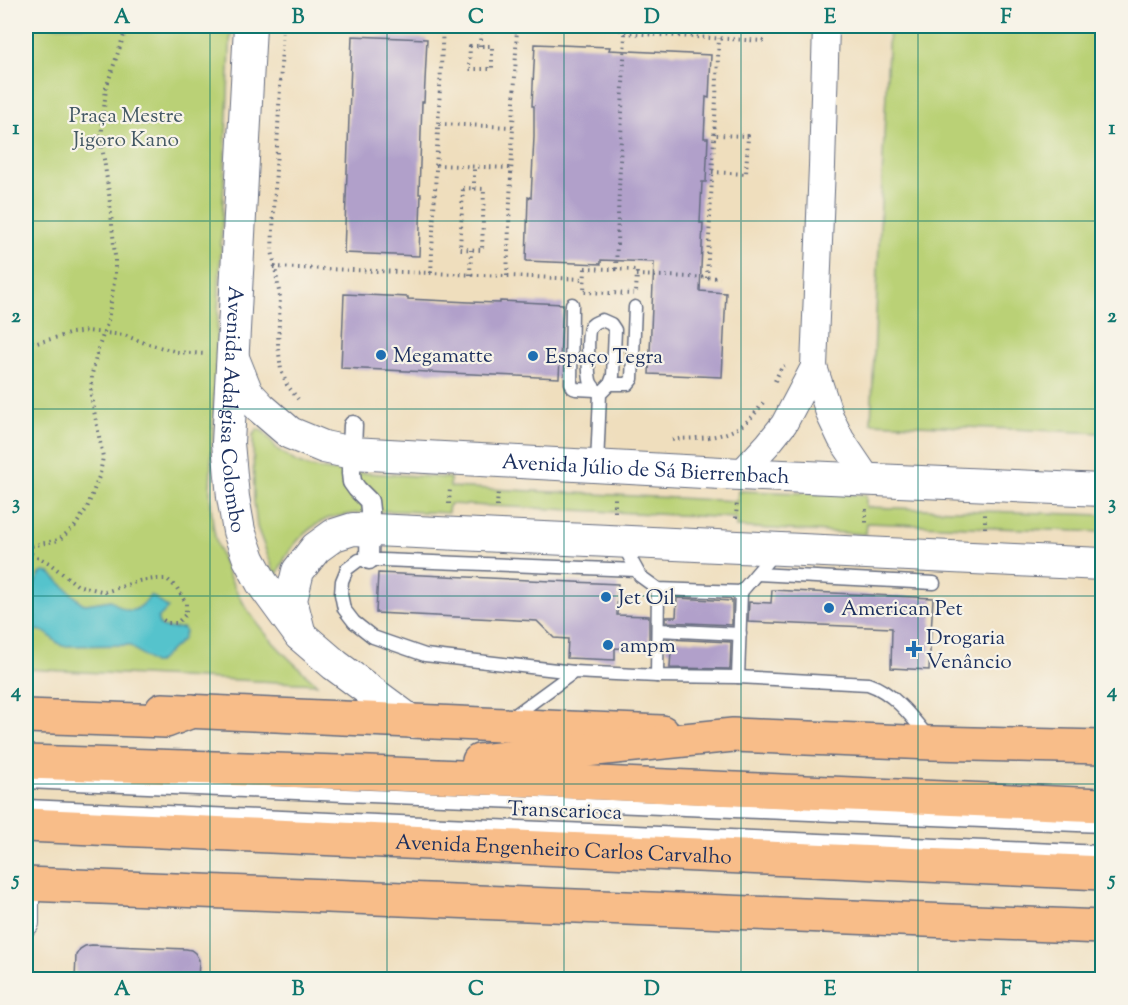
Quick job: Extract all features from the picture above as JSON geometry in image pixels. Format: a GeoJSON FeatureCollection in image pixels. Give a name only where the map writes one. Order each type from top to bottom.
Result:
{"type":"FeatureCollection","features":[{"type":"Feature","properties":{"kind":"main road"},"geometry":{"type":"LineString","coordinates":[[26,704],[500,726],[932,743],[1102,747]]}},
{"type":"Feature","properties":{"kind":"main road"},"geometry":{"type":"LineString","coordinates":[[26,716],[166,721],[192,711]]}},
{"type":"Feature","properties":{"kind":"main road"},"geometry":{"type":"LineString","coordinates":[[370,772],[733,735]]}},
{"type":"Feature","properties":{"kind":"main road"},"geometry":{"type":"LineString","coordinates":[[26,762],[370,772],[1102,805]]}},
{"type":"Feature","properties":{"kind":"main road","name":"Avenida Engenheiro Carlos Carvalho"},"geometry":{"type":"LineString","coordinates":[[26,825],[1102,873]]}},
{"type":"Feature","properties":{"kind":"main road"},"geometry":{"type":"LineString","coordinates":[[26,884],[1102,927]]}},
{"type":"Feature","properties":{"kind":"street","name":"Avenida Adalgisa Colombo"},"geometry":{"type":"LineString","coordinates":[[250,26],[221,356],[233,497],[239,531],[249,559],[262,583],[300,635],[335,665],[412,722]]}},
{"type":"Feature","properties":{"kind":"street"},"geometry":{"type":"LineString","coordinates":[[826,26],[814,367],[830,416],[867,493]]}},
{"type":"Feature","properties":{"kind":"street","name":"Avenida Júlio de Sá Bierrenbach"},"geometry":{"type":"LineString","coordinates":[[221,356],[247,393],[261,408],[290,433],[324,447],[353,439],[597,466],[739,487],[867,493],[1102,490]]}},
{"type":"Feature","properties":{"kind":"street"},"geometry":{"type":"LineString","coordinates":[[739,487],[784,423],[814,367]]}},
{"type":"Feature","properties":{"kind":"street"},"geometry":{"type":"LineString","coordinates":[[353,439],[352,482],[369,501],[369,545]]}},
{"type":"Feature","properties":{"kind":"street"},"geometry":{"type":"LineString","coordinates":[[300,635],[291,600],[298,571],[316,548],[334,535],[353,529],[369,545],[618,527],[777,549],[1102,564]]}},
{"type":"Feature","properties":{"kind":"street"},"geometry":{"type":"LineString","coordinates":[[26,884],[26,923]]}},
{"type":"Feature","properties":{"kind":"lane"},"geometry":{"type":"LineString","coordinates":[[572,304],[571,383],[573,388],[598,392],[610,384],[628,384],[632,379],[635,307]]}},
{"type":"Feature","properties":{"kind":"lane"},"geometry":{"type":"LineString","coordinates":[[597,466],[598,392],[590,382],[588,374],[589,334],[593,323],[602,320],[611,324],[615,330],[613,376],[610,384]]}},
{"type":"Feature","properties":{"kind":"lane"},"geometry":{"type":"LineString","coordinates":[[618,527],[636,570],[642,578],[658,589],[741,592]]}},
{"type":"Feature","properties":{"kind":"lane"},"geometry":{"type":"LineString","coordinates":[[636,570],[369,545],[359,560],[347,569],[342,581],[341,594],[344,609],[354,622],[373,637],[425,655],[574,672],[868,684],[883,691],[910,715],[932,743]]}},
{"type":"Feature","properties":{"kind":"lane"},"geometry":{"type":"LineString","coordinates":[[738,677],[741,592],[777,549]]}},
{"type":"Feature","properties":{"kind":"lane"},"geometry":{"type":"LineString","coordinates":[[757,574],[934,584]]}},
{"type":"Feature","properties":{"kind":"lane"},"geometry":{"type":"LineString","coordinates":[[657,676],[658,589]]}},
{"type":"Feature","properties":{"kind":"lane"},"geometry":{"type":"LineString","coordinates":[[658,630],[740,634]]}},
{"type":"Feature","properties":{"kind":"lane"},"geometry":{"type":"LineString","coordinates":[[500,726],[574,672]]}},
{"type":"Feature","properties":{"kind":"lane","name":"Transcarioca"},"geometry":{"type":"LineString","coordinates":[[26,782],[1102,826]]}},
{"type":"Feature","properties":{"kind":"lane","name":"Transcarioca"},"geometry":{"type":"LineString","coordinates":[[26,806],[1102,852]]}},
{"type":"Feature","properties":{"kind":"path"},"geometry":{"type":"LineString","coordinates":[[26,549],[59,540],[75,526],[87,508],[100,474],[102,457],[91,395],[92,374],[108,321],[115,276],[109,193],[101,139],[106,88],[127,26]]}},
{"type":"Feature","properties":{"kind":"path"},"geometry":{"type":"LineString","coordinates":[[283,26],[272,250],[280,297],[278,345],[281,370],[287,385],[300,401]]}},
{"type":"Feature","properties":{"kind":"path"},"geometry":{"type":"LineString","coordinates":[[431,273],[443,26]]}},
{"type":"Feature","properties":{"kind":"path"},"geometry":{"type":"LineString","coordinates":[[480,46],[481,26]]}},
{"type":"Feature","properties":{"kind":"path"},"geometry":{"type":"LineString","coordinates":[[507,276],[517,26]]}},
{"type":"Feature","properties":{"kind":"path"},"geometry":{"type":"LineString","coordinates":[[615,26],[626,33],[764,41]]}},
{"type":"Feature","properties":{"kind":"path"},"geometry":{"type":"LineString","coordinates":[[616,269],[626,33]]}},
{"type":"Feature","properties":{"kind":"path"},"geometry":{"type":"LineString","coordinates":[[707,278],[719,39]]}},
{"type":"Feature","properties":{"kind":"path"},"geometry":{"type":"LineString","coordinates":[[470,46],[480,46],[492,46],[492,69],[469,69],[470,46]]}},
{"type":"Feature","properties":{"kind":"path"},"geometry":{"type":"LineString","coordinates":[[439,123],[513,127]]}},
{"type":"Feature","properties":{"kind":"path"},"geometry":{"type":"LineString","coordinates":[[712,172],[746,174],[748,136],[714,135]]}},
{"type":"Feature","properties":{"kind":"path"},"geometry":{"type":"LineString","coordinates":[[436,165],[512,168]]}},
{"type":"Feature","properties":{"kind":"path"},"geometry":{"type":"LineString","coordinates":[[474,166],[474,189]]}},
{"type":"Feature","properties":{"kind":"path"},"geometry":{"type":"LineString","coordinates":[[463,188],[484,189],[482,250],[471,250],[460,249],[463,188]]}},
{"type":"Feature","properties":{"kind":"path"},"geometry":{"type":"LineString","coordinates":[[470,275],[471,250]]}},
{"type":"Feature","properties":{"kind":"path"},"geometry":{"type":"LineString","coordinates":[[274,267],[585,279]]}},
{"type":"Feature","properties":{"kind":"path"},"geometry":{"type":"LineString","coordinates":[[585,268],[637,270],[636,275],[636,294],[584,292],[585,268]]}},
{"type":"Feature","properties":{"kind":"path"},"geometry":{"type":"LineString","coordinates":[[636,275],[720,278]]}},
{"type":"Feature","properties":{"kind":"path"},"geometry":{"type":"LineString","coordinates":[[26,340],[36,343],[72,333],[103,333],[124,335],[177,352],[221,356]]}},
{"type":"Feature","properties":{"kind":"path"},"geometry":{"type":"LineString","coordinates":[[774,383],[784,366],[814,367]]}},
{"type":"Feature","properties":{"kind":"path"},"geometry":{"type":"LineString","coordinates":[[663,442],[680,438],[721,436],[733,432],[752,418],[765,400]]}},
{"type":"Feature","properties":{"kind":"path"},"geometry":{"type":"LineString","coordinates":[[736,518],[739,487]]}},
{"type":"Feature","properties":{"kind":"path"},"geometry":{"type":"LineString","coordinates":[[449,504],[450,488]]}},
{"type":"Feature","properties":{"kind":"path"},"geometry":{"type":"LineString","coordinates":[[497,507],[498,490]]}},
{"type":"Feature","properties":{"kind":"path"},"geometry":{"type":"LineString","coordinates":[[866,523],[867,493]]}},
{"type":"Feature","properties":{"kind":"path"},"geometry":{"type":"LineString","coordinates":[[615,495],[618,527]]}},
{"type":"Feature","properties":{"kind":"path"},"geometry":{"type":"LineString","coordinates":[[985,511],[985,528]]}},
{"type":"Feature","properties":{"kind":"path"},"geometry":{"type":"LineString","coordinates":[[26,549],[49,563],[77,585],[105,592],[139,581],[167,579],[177,588],[186,603],[186,614],[177,623],[168,623],[160,618]]}},
{"type":"Feature","properties":{"kind":"green space","name":"Praça Mestre Jigoro Kano"},"geometry":{"type":"Polygon","coordinates":[[[26,26],[231,26],[210,490],[213,524],[225,566],[244,605],[269,638],[317,684],[26,669],[26,26]]]}},
{"type":"Feature","properties":{"kind":"green space"},"geometry":{"type":"Polygon","coordinates":[[[889,26],[1102,26],[1102,433],[871,423],[889,26]]]}},
{"type":"Feature","properties":{"kind":"green space"},"geometry":{"type":"Polygon","coordinates":[[[257,429],[264,432],[277,449],[296,462],[309,467],[331,471],[450,478],[450,487],[737,501],[738,491],[866,495],[866,507],[1102,515],[1102,532],[867,523],[866,534],[736,527],[736,518],[449,504],[448,513],[384,511],[329,518],[310,529],[296,543],[276,577],[257,527],[254,501],[253,435],[257,429]]]}},
{"type":"Feature","properties":{"kind":"water"},"geometry":{"type":"Polygon","coordinates":[[[43,572],[50,573],[82,603],[86,604],[111,600],[123,608],[132,610],[142,606],[151,595],[168,608],[158,618],[160,625],[166,628],[183,628],[185,632],[183,639],[157,663],[153,663],[129,645],[62,646],[42,631],[26,633],[26,598],[43,572]]]}},
{"type":"Feature","properties":{"kind":"building"},"geometry":{"type":"Polygon","coordinates":[[[352,36],[427,39],[424,102],[422,102],[419,256],[344,253],[352,36]]]}},
{"type":"Feature","properties":{"kind":"building"},"geometry":{"type":"Polygon","coordinates":[[[535,44],[711,55],[704,138],[708,138],[706,182],[702,182],[700,223],[703,223],[700,291],[726,293],[722,377],[649,374],[654,262],[601,260],[601,264],[526,261],[528,197],[531,198],[534,137],[534,106],[532,106],[535,44]]]}},
{"type":"Feature","properties":{"kind":"building"},"geometry":{"type":"Polygon","coordinates":[[[344,294],[469,302],[563,304],[559,378],[341,368],[344,294]]]}},
{"type":"Feature","properties":{"kind":"building"},"geometry":{"type":"Polygon","coordinates":[[[378,573],[618,584],[617,615],[649,616],[649,650],[615,648],[615,660],[567,658],[568,639],[554,638],[537,621],[376,613],[378,573]]]}},
{"type":"Feature","properties":{"kind":"building"},"geometry":{"type":"Polygon","coordinates":[[[772,590],[933,598],[929,670],[891,668],[892,628],[748,622],[749,602],[771,603],[772,590]]]}},
{"type":"Feature","properties":{"kind":"building"},"geometry":{"type":"Polygon","coordinates":[[[677,598],[732,601],[732,625],[666,622],[666,617],[676,617],[677,598]]]}},
{"type":"Feature","properties":{"kind":"building"},"geometry":{"type":"Polygon","coordinates":[[[666,639],[731,642],[730,669],[670,668],[671,651],[666,651],[666,639]]]}},
{"type":"Feature","properties":{"kind":"building"},"geometry":{"type":"Polygon","coordinates":[[[92,945],[191,950],[199,960],[198,980],[75,980],[76,955],[80,949],[92,945]]]}},
{"type":"Feature","properties":{"kind":"place","name":"Megamatte"},"geometry":{"type":"Point","coordinates":[381,355]}},
{"type":"Feature","properties":{"kind":"place","name":"Espaço Tegra"},"geometry":{"type":"Point","coordinates":[533,356]}},
{"type":"Feature","properties":{"kind":"place","name":"Jet Oil"},"geometry":{"type":"Point","coordinates":[606,597]}},
{"type":"Feature","properties":{"kind":"place","name":"American Pet"},"geometry":{"type":"Point","coordinates":[829,608]}},
{"type":"Feature","properties":{"kind":"place","name":"ampm"},"geometry":{"type":"Point","coordinates":[608,645]}},
{"type":"Feature","properties":{"kind":"place","name":"Drogaria Venâncio"},"geometry":{"type":"Point","coordinates":[914,649]}}]}
